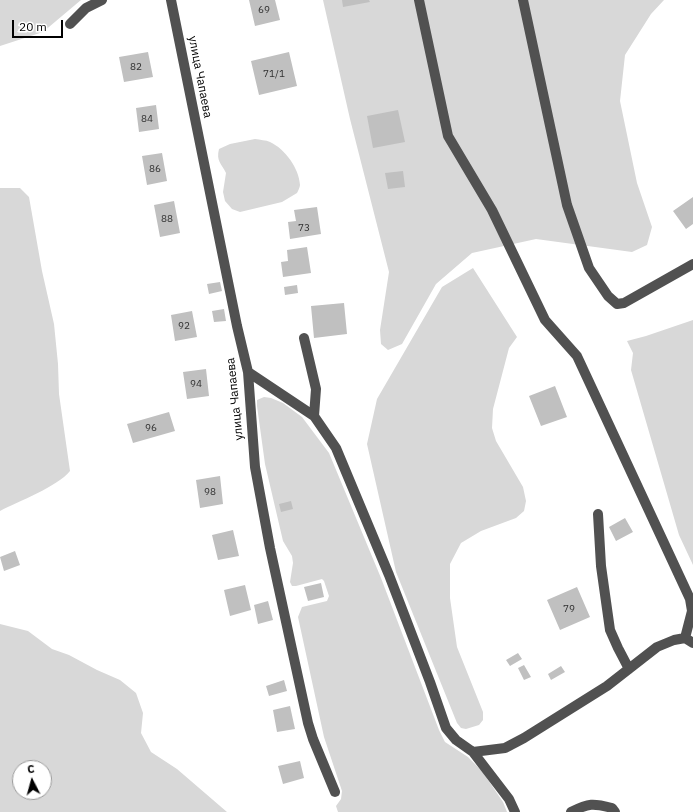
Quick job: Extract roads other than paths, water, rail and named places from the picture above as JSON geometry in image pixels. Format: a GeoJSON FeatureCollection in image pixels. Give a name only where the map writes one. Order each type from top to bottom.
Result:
{"type":"FeatureCollection","features":[{"type":"Feature","properties":{"kind":"street"},"geometry":{"type":"LineString","coordinates":[[70,24],[86,8],[102,0]]}},
{"type":"Feature","properties":{"kind":"street","name":"улица Чапаева"},"geometry":{"type":"LineString","coordinates":[[171,0],[237,326],[248,372],[255,467],[270,548],[308,723],[313,739],[336,792]]}},
{"type":"Feature","properties":{"kind":"street"},"geometry":{"type":"LineString","coordinates":[[419,0],[448,136],[492,210],[545,320],[577,356],[690,599],[692,611],[689,640],[674,640],[657,647],[602,690],[505,748],[473,752]]}},
{"type":"Feature","properties":{"kind":"street"},"geometry":{"type":"LineString","coordinates":[[523,0],[567,205],[589,268],[608,296],[617,304],[624,303],[693,264]]}},
{"type":"Feature","properties":{"kind":"street"},"geometry":{"type":"LineString","coordinates":[[304,338],[316,389],[314,416]]}},
{"type":"Feature","properties":{"kind":"street"},"geometry":{"type":"LineString","coordinates":[[248,372],[314,416],[336,448],[389,575],[446,728],[456,740],[473,752],[509,799],[515,812]]}},
{"type":"Feature","properties":{"kind":"street"},"geometry":{"type":"LineString","coordinates":[[598,514],[601,566],[610,630],[630,669]]}},
{"type":"Feature","properties":{"kind":"street"},"geometry":{"type":"LineString","coordinates":[[571,812],[595,803],[612,808],[615,812]]}}]}
